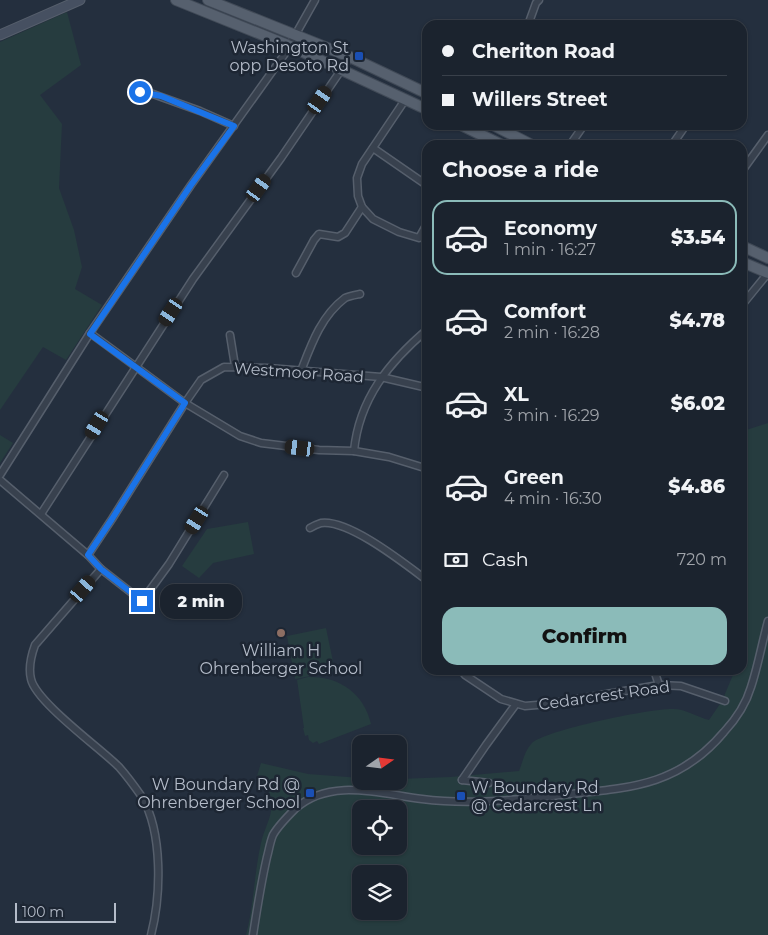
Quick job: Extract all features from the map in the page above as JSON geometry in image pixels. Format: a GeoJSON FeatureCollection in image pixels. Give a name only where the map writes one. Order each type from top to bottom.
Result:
{"type":"FeatureCollection","features":[{"type":"Feature","properties":{"kind":"main road"},"geometry":{"type":"LineString","coordinates":[[0,35],[80,0]]}},
{"type":"Feature","properties":{"kind":"main road"},"geometry":{"type":"LineString","coordinates":[[176,0],[290,46],[422,107]]}},
{"type":"Feature","properties":{"kind":"main road"},"geometry":{"type":"LineString","coordinates":[[208,0],[350,57],[422,91]]}},
{"type":"Feature","properties":{"kind":"main road"},"geometry":{"type":"LineString","coordinates":[[477,130],[494,140]]}},
{"type":"Feature","properties":{"kind":"main road"},"geometry":{"type":"LineString","coordinates":[[503,130],[522,140]]}},
{"type":"Feature","properties":{"kind":"main road"},"geometry":{"type":"LineString","coordinates":[[747,248],[768,258]]}},
{"type":"Feature","properties":{"kind":"main road"},"geometry":{"type":"LineString","coordinates":[[747,264],[768,273]]}},
{"type":"Feature","properties":{"kind":"street"},"geometry":{"type":"LineString","coordinates":[[0,475],[90,334],[191,185],[290,46],[315,0]]}},
{"type":"Feature","properties":{"kind":"street"},"geometry":{"type":"LineString","coordinates":[[530,20],[539,0]]}},
{"type":"Feature","properties":{"kind":"street"},"geometry":{"type":"LineString","coordinates":[[41,514],[192,279],[281,158],[350,57]]}},
{"type":"Feature","properties":{"kind":"street"},"geometry":{"type":"LineString","coordinates":[[132,94],[143,92],[153,94],[234,126]]}},
{"type":"Feature","properties":{"kind":"street"},"geometry":{"type":"LineString","coordinates":[[405,100],[362,164],[357,178],[358,196],[362,207],[373,218],[400,232],[419,238],[422,233]]}},
{"type":"Feature","properties":{"kind":"street"},"geometry":{"type":"LineString","coordinates":[[747,164],[768,135]]}},
{"type":"Feature","properties":{"kind":"street"},"geometry":{"type":"LineString","coordinates":[[373,148],[422,182]]}},
{"type":"Feature","properties":{"kind":"street"},"geometry":{"type":"LineString","coordinates":[[296,272],[319,234],[338,237],[345,233],[362,207]]}},
{"type":"Feature","properties":{"kind":"street"},"geometry":{"type":"LineString","coordinates":[[747,299],[768,273]]}},
{"type":"Feature","properties":{"kind":"street"},"geometry":{"type":"LineString","coordinates":[[301,371],[317,331],[346,297],[360,294]]}},
{"type":"Feature","properties":{"kind":"street"},"geometry":{"type":"LineString","coordinates":[[90,334],[185,403],[240,436],[261,443],[389,456],[422,467]]}},
{"type":"Feature","properties":{"kind":"street"},"geometry":{"type":"LineString","coordinates":[[230,334],[235,366]]}},
{"type":"Feature","properties":{"kind":"street"},"geometry":{"type":"LineString","coordinates":[[354,451],[356,432],[365,405],[381,377],[405,348],[422,334]]}},
{"type":"Feature","properties":{"kind":"street","name":"Westmoor Road"},"geometry":{"type":"LineString","coordinates":[[88,555],[201,380],[224,367],[268,368],[381,377],[422,387]]}},
{"type":"Feature","properties":{"kind":"street"},"geometry":{"type":"LineString","coordinates":[[0,480],[88,555],[101,569],[142,601],[169,564],[224,475]]}},
{"type":"Feature","properties":{"kind":"street"},"geometry":{"type":"LineString","coordinates":[[310,528],[321,523],[335,524],[352,531],[422,576]]}},
{"type":"Feature","properties":{"kind":"street"},"geometry":{"type":"LineString","coordinates":[[101,569],[35,646],[31,657],[31,679],[33,686],[48,704],[119,767],[143,799],[157,847],[158,895],[151,935]]}},
{"type":"Feature","properties":{"kind":"street"},"geometry":{"type":"LineString","coordinates":[[252,935],[262,876],[273,836],[284,820],[305,802],[330,792],[352,789],[424,800],[505,801],[635,787],[659,780],[684,769],[710,749],[734,720],[751,688],[768,621]]}},
{"type":"Feature","properties":{"kind":"street","name":"Cedarcrest Road"},"geometry":{"type":"LineString","coordinates":[[467,675],[501,699],[525,706],[549,704],[659,685],[681,686],[725,700]]}},
{"type":"Feature","properties":{"kind":"street"},"geometry":{"type":"LineString","coordinates":[[656,675],[659,685]]}},
{"type":"Feature","properties":{"kind":"street"},"geometry":{"type":"LineString","coordinates":[[488,784],[462,780],[516,704]]}},
{"type":"Feature","properties":{"kind":"green space"},"geometry":{"type":"Polygon","coordinates":[[[67,12],[81,65],[40,95],[62,124],[59,188],[74,230],[82,267],[75,289],[102,305],[66,360],[43,347],[0,410],[0,42],[67,12]]]}},
{"type":"Feature","properties":{"kind":"green space"},"geometry":{"type":"Polygon","coordinates":[[[768,423],[768,935],[246,935],[262,837],[272,805],[266,786],[257,776],[261,763],[308,774],[352,777],[352,790],[408,790],[408,779],[519,771],[526,752],[532,743],[577,726],[644,712],[673,709],[682,710],[709,720],[722,701],[733,675],[747,675],[747,430],[768,423]]]}},
{"type":"Feature","properties":{"kind":"green space"},"geometry":{"type":"Polygon","coordinates":[[[0,435],[13,443],[0,463],[0,435]]]}},
{"type":"Feature","properties":{"kind":"green space"},"geometry":{"type":"Polygon","coordinates":[[[248,522],[254,554],[213,563],[199,578],[182,566],[207,529],[248,522]]]}},
{"type":"Feature","properties":{"kind":"green space"},"geometry":{"type":"Polygon","coordinates":[[[326,628],[335,671],[295,679],[287,636],[326,628]]]}},
{"type":"Feature","properties":{"kind":"green space"},"geometry":{"type":"Polygon","coordinates":[[[308,677],[330,680],[348,688],[363,703],[371,724],[319,744],[317,741],[313,743],[309,740],[308,735],[305,736],[297,680],[308,677]]]}},
{"type":"Feature","properties":{"kind":"place","name":"Washington St opp Desoto Rd"},"geometry":{"type":"Point","coordinates":[359,56]}},
{"type":"Feature","properties":{"kind":"place","name":"William H Ohrenberger School"},"geometry":{"type":"Point","coordinates":[281,633]}},
{"type":"Feature","properties":{"kind":"place","name":"W Boundary Rd @ Ohrenberger School"},"geometry":{"type":"Point","coordinates":[310,793]}},
{"type":"Feature","properties":{"kind":"place","name":"W Boundary Rd @ Cedarcrest Ln"},"geometry":{"type":"Point","coordinates":[461,796]}},
{"type":"Feature","properties":{"kind":"route"},"geometry":{"type":"LineString","coordinates":[[140,92],[161,96],[234,126],[191,185],[90,334],[185,403],[88,555],[101,569],[142,601]]}}]}
